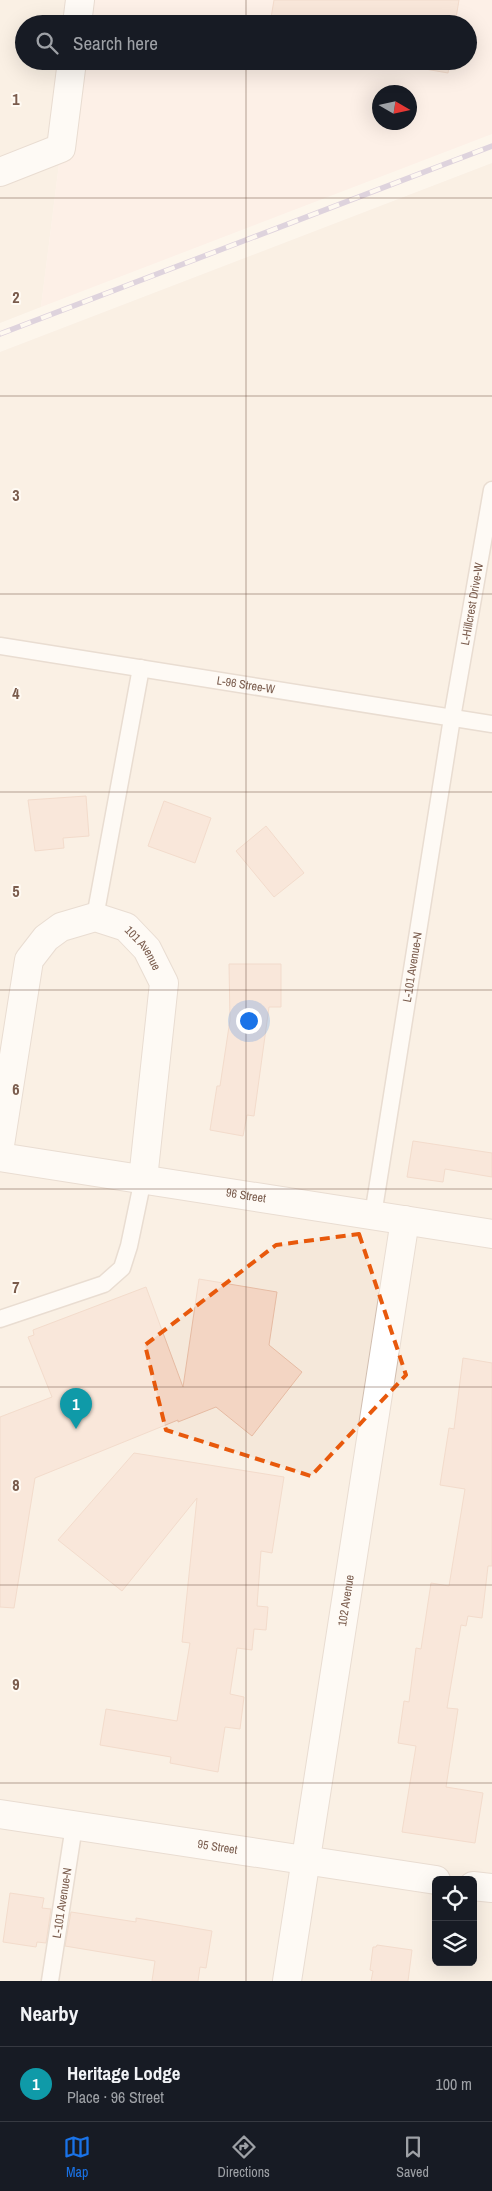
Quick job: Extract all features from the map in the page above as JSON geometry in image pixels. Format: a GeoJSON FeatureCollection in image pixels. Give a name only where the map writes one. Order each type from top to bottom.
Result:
{"type":"FeatureCollection","features":[{"type":"Feature","properties":{"kind":"street"},"geometry":{"type":"LineString","coordinates":[[78,15],[80,0]]}},
{"type":"Feature","properties":{"kind":"street"},"geometry":{"type":"LineString","coordinates":[[0,172],[61,148],[71,70]]}},
{"type":"Feature","properties":{"kind":"street"},"geometry":{"type":"LineString","coordinates":[[0,1145],[29,960],[46,938],[61,927],[95,917]]}},
{"type":"Feature","properties":{"kind":"street","name":"101 Avenue"},"geometry":{"type":"LineString","coordinates":[[95,917],[126,926],[146,949],[164,982],[143,1179]]}},
{"type":"Feature","properties":{"kind":"street","name":"96 Street"},"geometry":{"type":"LineString","coordinates":[[0,1157],[492,1234]]}},
{"type":"Feature","properties":{"kind":"street","name":"102 Avenue"},"geometry":{"type":"LineString","coordinates":[[287,1981],[405,1220]]}},
{"type":"Feature","properties":{"kind":"street","name":"95 Street"},"geometry":{"type":"LineString","coordinates":[[0,1814],[432,1879]]}},
{"type":"Feature","properties":{"kind":"street"},"geometry":{"type":"LineString","coordinates":[[477,1886],[492,1888]]}},
{"type":"Feature","properties":{"kind":"lane","name":"L-Hillcrest Drive-W"},"geometry":{"type":"LineString","coordinates":[[452,718],[492,490]]}},
{"type":"Feature","properties":{"kind":"lane","name":"L-96 Stree-W"},"geometry":{"type":"LineString","coordinates":[[0,646],[492,724]]}},
{"type":"Feature","properties":{"kind":"lane"},"geometry":{"type":"LineString","coordinates":[[95,917],[141,668]]}},
{"type":"Feature","properties":{"kind":"lane","name":"L-101 Avenue-N"},"geometry":{"type":"LineString","coordinates":[[373,1215],[452,718]]}},
{"type":"Feature","properties":{"kind":"lane"},"geometry":{"type":"LineString","coordinates":[[0,1319],[104,1284],[122,1268],[129,1246],[143,1179]]}},
{"type":"Feature","properties":{"kind":"lane","name":"L-101 Avenue-N"},"geometry":{"type":"LineString","coordinates":[[50,1981],[74,1826]]}},
{"type":"Feature","properties":{"kind":"highlighted area"},"geometry":{"type":"Polygon","coordinates":[[[359,1234],[406,1375],[311,1476],[166,1430],[145,1345],[276,1245],[359,1234]]]}},
{"type":"Feature","properties":{"kind":"shaded area"},"geometry":{"type":"Polygon","coordinates":[[[0,0],[80,0],[78,15],[15,15],[15,70],[71,70],[41,307],[0,323],[0,0]]]}},
{"type":"Feature","properties":{"kind":"shaded area"},"geometry":{"type":"Polygon","coordinates":[[[80,0],[492,0],[492,134],[41,307],[71,70],[477,70],[477,15],[78,15],[80,0]]]}},
{"type":"Feature","properties":{"kind":"shaded area"},"geometry":{"type":"Polygon","coordinates":[[[492,163],[492,1981],[0,1981],[0,352],[492,163]]]}},
{"type":"Feature","properties":{"kind":"building"},"geometry":{"type":"Polygon","coordinates":[[[274,0],[459,0],[456,15],[272,15],[274,0]]]}},
{"type":"Feature","properties":{"kind":"building"},"geometry":{"type":"Polygon","coordinates":[[[431,70],[448,70],[448,73],[431,70]]]}},
{"type":"Feature","properties":{"kind":"building"},"geometry":{"type":"Polygon","coordinates":[[[86,796],[89,836],[63,838],[64,848],[35,851],[28,800],[86,796]]]}},
{"type":"Feature","properties":{"kind":"building"},"geometry":{"type":"Polygon","coordinates":[[[164,801],[211,818],[195,863],[148,846],[164,801]]]}},
{"type":"Feature","properties":{"kind":"building"},"geometry":{"type":"Polygon","coordinates":[[[266,826],[304,873],[274,897],[236,851],[266,826]]]}},
{"type":"Feature","properties":{"kind":"building"},"geometry":{"type":"Polygon","coordinates":[[[229,964],[281,964],[281,1007],[269,1007],[254,1116],[247,1115],[243,1136],[210,1130],[217,1086],[220,1086],[230,1020],[229,964]]]}},
{"type":"Feature","properties":{"kind":"building"},"geometry":{"type":"Polygon","coordinates":[[[413,1141],[492,1153],[492,1177],[445,1169],[443,1182],[407,1177],[413,1141]]]}},
{"type":"Feature","properties":{"kind":"building"},"geometry":{"type":"Polygon","coordinates":[[[199,1279],[277,1292],[269,1345],[302,1372],[252,1436],[216,1407],[178,1422],[178,1420],[35,1478],[14,1608],[0,1607],[0,1417],[52,1397],[28,1337],[34,1335],[33,1330],[146,1287],[183,1387],[199,1279]]]}},
{"type":"Feature","properties":{"kind":"building"},"geometry":{"type":"Polygon","coordinates":[[[463,1358],[492,1363],[492,1566],[488,1566],[482,1618],[468,1616],[466,1626],[461,1625],[447,1708],[458,1709],[446,1787],[483,1793],[475,1843],[402,1832],[416,1746],[398,1743],[404,1701],[409,1702],[416,1648],[421,1649],[431,1583],[449,1586],[465,1489],[440,1485],[449,1428],[454,1429],[463,1358]]]}},
{"type":"Feature","properties":{"kind":"building"},"geometry":{"type":"Polygon","coordinates":[[[134,1453],[284,1477],[272,1553],[261,1551],[257,1606],[268,1607],[266,1630],[254,1629],[252,1650],[237,1648],[230,1694],[244,1697],[240,1729],[225,1727],[218,1772],[170,1763],[171,1757],[100,1745],[106,1709],[177,1721],[190,1643],[182,1642],[197,1498],[122,1591],[58,1540],[134,1453]]]}},
{"type":"Feature","properties":{"kind":"building"},"geometry":{"type":"Polygon","coordinates":[[[10,1893],[44,1898],[42,1908],[51,1909],[46,1943],[37,1942],[36,1947],[3,1942],[10,1893]]]}},
{"type":"Feature","properties":{"kind":"building"},"geometry":{"type":"Polygon","coordinates":[[[71,1912],[136,1922],[136,1918],[212,1931],[206,1968],[200,1967],[198,1981],[152,1981],[155,1961],[65,1946],[71,1912]]]}},
{"type":"Feature","properties":{"kind":"building"},"geometry":{"type":"Polygon","coordinates":[[[377,1945],[412,1950],[408,1981],[371,1981],[373,1971],[370,1970],[373,1947],[377,1945]]]}},
{"type":"Feature","properties":{"kind":"railway"},"geometry":{"type":"LineString","coordinates":[[0,334],[492,146]]}},
{"type":"Feature","properties":{"kind":"place","name":"Heritage Lodge"},"geometry":{"type":"Point","coordinates":[76,1429]}}]}
